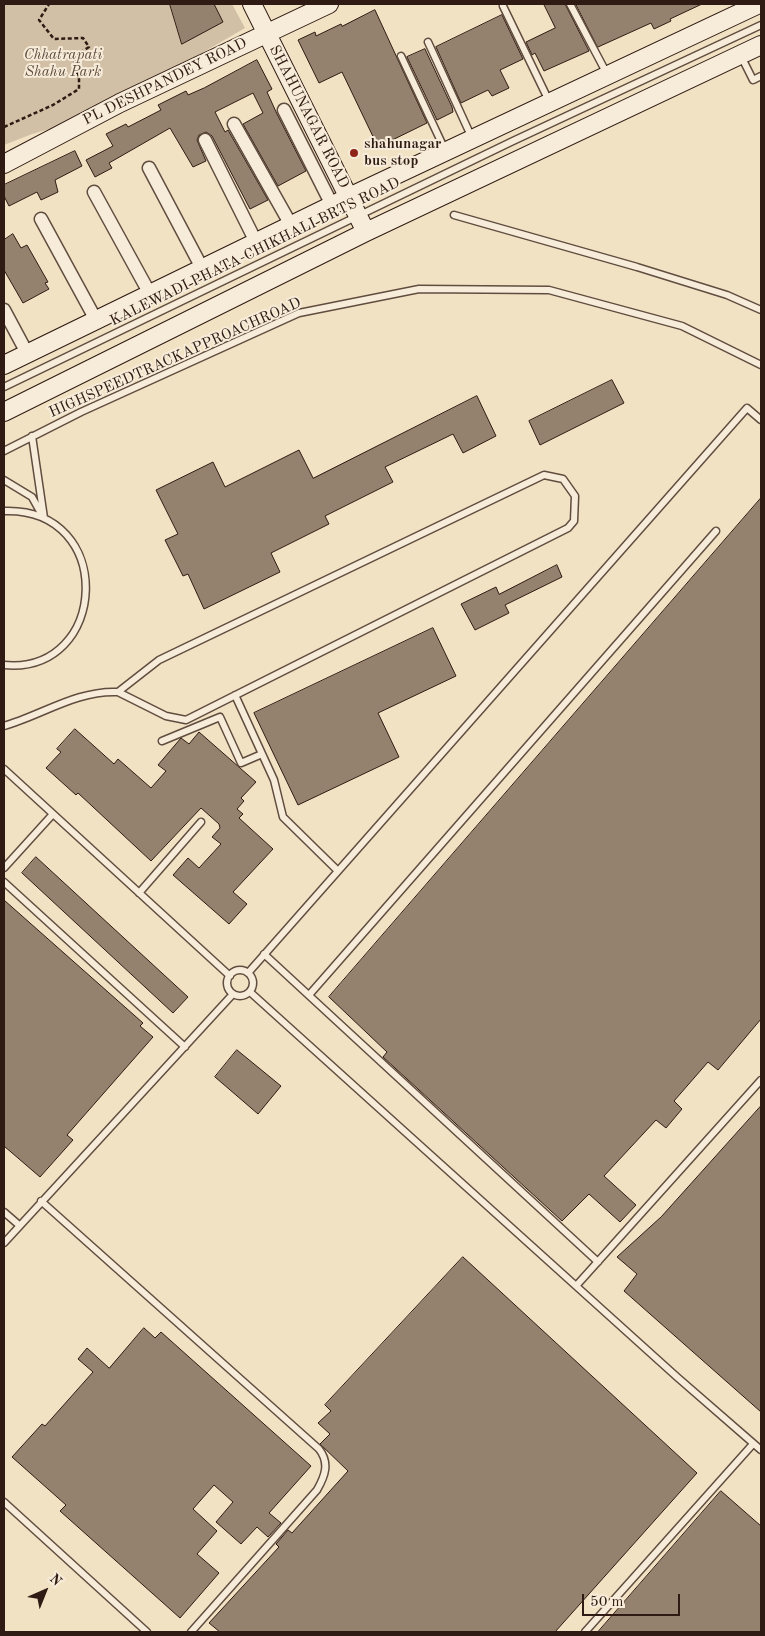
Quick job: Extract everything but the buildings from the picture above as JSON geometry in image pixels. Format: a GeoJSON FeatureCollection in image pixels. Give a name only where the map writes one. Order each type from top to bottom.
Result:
{"type":"FeatureCollection","features":[{"type":"Feature","properties":{"kind":"main road","name":"SHAHUNAGAR ROAD"},"geometry":{"type":"LineString","coordinates":[[252,4],[362,224]]}},
{"type":"Feature","properties":{"kind":"main road","name":"PL DESHPANDEY ROAD"},"geometry":{"type":"LineString","coordinates":[[4,164],[120,103],[266,32],[329,4]]}},
{"type":"Feature","properties":{"kind":"main road"},"geometry":{"type":"LineString","coordinates":[[4,365],[332,205],[608,75],[736,9],[759,4]]}},
{"type":"Feature","properties":{"kind":"main road"},"geometry":{"type":"LineString","coordinates":[[4,412],[362,224],[761,45]]}},
{"type":"Feature","properties":{"kind":"street"},"geometry":{"type":"LineString","coordinates":[[284,110],[332,205]]}},
{"type":"Feature","properties":{"kind":"street"},"geometry":{"type":"LineString","coordinates":[[234,124],[291,225]]}},
{"type":"Feature","properties":{"kind":"street"},"geometry":{"type":"LineString","coordinates":[[205,140],[256,242]]}},
{"type":"Feature","properties":{"kind":"street"},"geometry":{"type":"LineString","coordinates":[[149,168],[202,268]]}},
{"type":"Feature","properties":{"kind":"street"},"geometry":{"type":"LineString","coordinates":[[94,192],[150,294]]}},
{"type":"Feature","properties":{"kind":"street"},"geometry":{"type":"LineString","coordinates":[[41,219],[96,320]]}},
{"type":"Feature","properties":{"kind":"street"},"geometry":{"type":"LineString","coordinates":[[4,310],[27,353]]}},
{"type":"Feature","properties":{"kind":"lane"},"geometry":{"type":"LineString","coordinates":[[570,4],[608,75]]}},
{"type":"Feature","properties":{"kind":"lane"},"geometry":{"type":"LineString","coordinates":[[503,6],[550,102]]}},
{"type":"Feature","properties":{"kind":"lane","name":"KALEWADI PHATA-CHIKHALI BRTS ROAD"},"geometry":{"type":"LineString","coordinates":[[4,387],[362,224],[761,25]]}},
{"type":"Feature","properties":{"kind":"lane"},"geometry":{"type":"LineString","coordinates":[[428,42],[472,139]]}},
{"type":"Feature","properties":{"kind":"lane"},"geometry":{"type":"LineString","coordinates":[[741,55],[753,80],[761,76]]}},
{"type":"Feature","properties":{"kind":"lane"},"geometry":{"type":"LineString","coordinates":[[401,56],[446,152]]}},
{"type":"Feature","properties":{"kind":"lane"},"geometry":{"type":"LineString","coordinates":[[454,215],[637,267],[727,295],[761,310]]}},
{"type":"Feature","properties":{"kind":"lane","name":"HIGHSPEEDTRACKAPPROACHROAD"},"geometry":{"type":"LineString","coordinates":[[4,451],[32,436],[299,313],[419,289],[549,290],[682,326],[761,365]]}},
{"type":"Feature","properties":{"kind":"lane"},"geometry":{"type":"LineString","coordinates":[[248,973],[747,408],[761,420]]}},
{"type":"Feature","properties":{"kind":"lane"},"geometry":{"type":"LineString","coordinates":[[32,436],[44,518]]}},
{"type":"Feature","properties":{"kind":"lane"},"geometry":{"type":"LineString","coordinates":[[4,726],[102,691],[118,692],[166,716],[186,720],[568,528],[574,521],[575,496],[563,479],[544,475],[159,660],[118,692]]}},
{"type":"Feature","properties":{"kind":"lane"},"geometry":{"type":"LineString","coordinates":[[4,480],[32,497],[44,518]]}},
{"type":"Feature","properties":{"kind":"lane"},"geometry":{"type":"LineString","coordinates":[[4,511],[19,510],[44,518],[65,534],[80,555],[87,579],[86,604],[77,628],[61,647],[40,661],[15,666],[4,666]]}},
{"type":"Feature","properties":{"kind":"lane"},"geometry":{"type":"LineString","coordinates":[[309,995],[716,531]]}},
{"type":"Feature","properties":{"kind":"lane"},"geometry":{"type":"LineString","coordinates":[[235,695],[274,780],[282,817],[338,871]]}},
{"type":"Feature","properties":{"kind":"lane"},"geometry":{"type":"LineString","coordinates":[[162,741],[220,717],[242,763],[262,754]]}},
{"type":"Feature","properties":{"kind":"lane"},"geometry":{"type":"LineString","coordinates":[[4,769],[230,976]]}},
{"type":"Feature","properties":{"kind":"lane"},"geometry":{"type":"LineString","coordinates":[[4,868],[53,814]]}},
{"type":"Feature","properties":{"kind":"lane"},"geometry":{"type":"LineString","coordinates":[[140,893],[201,822]]}},
{"type":"Feature","properties":{"kind":"lane"},"geometry":{"type":"LineString","coordinates":[[4,882],[185,1047]]}},
{"type":"Feature","properties":{"kind":"lane"},"geometry":{"type":"LineString","coordinates":[[264,954],[598,1262]]}},
{"type":"Feature","properties":{"kind":"lane"},"geometry":{"type":"LineString","coordinates":[[232,994],[227,983],[230,976],[240,971],[248,973],[253,981],[250,992]]}},
{"type":"Feature","properties":{"kind":"lane"},"geometry":{"type":"LineString","coordinates":[[232,994],[240,996],[250,992]]}},
{"type":"Feature","properties":{"kind":"lane"},"geometry":{"type":"LineString","coordinates":[[250,992],[761,1450]]}},
{"type":"Feature","properties":{"kind":"lane"},"geometry":{"type":"LineString","coordinates":[[4,1243],[41,1200],[185,1047],[232,994]]}},
{"type":"Feature","properties":{"kind":"lane"},"geometry":{"type":"LineString","coordinates":[[576,1286],[761,1080]]}},
{"type":"Feature","properties":{"kind":"lane"},"geometry":{"type":"LineString","coordinates":[[41,1200],[319,1449],[324,1456],[325,1476],[317,1490],[191,1632]]}},
{"type":"Feature","properties":{"kind":"lane"},"geometry":{"type":"LineString","coordinates":[[4,1212],[19,1225]]}},
{"type":"Feature","properties":{"kind":"lane"},"geometry":{"type":"LineString","coordinates":[[585,1632],[753,1444]]}},
{"type":"Feature","properties":{"kind":"lane"},"geometry":{"type":"LineString","coordinates":[[4,1502],[146,1632]]}},
{"type":"Feature","properties":{"kind":"path"},"geometry":{"type":"LineString","coordinates":[[4,127],[53,105],[79,89],[79,78],[74,64],[78,54],[90,47],[83,38],[54,39],[39,20],[49,4]]}},
{"type":"Feature","properties":{"kind":"green space","name":"Chhatrapati Shahu Park"},"geometry":{"type":"Polygon","coordinates":[[[4,4],[232,4],[245,28],[92,117],[32,134],[4,145],[4,4]]]}},
{"type":"Feature","properties":{"kind":"place","name":"shahunagar bus stop"},"geometry":{"type":"Point","coordinates":[354,153]}}]}
